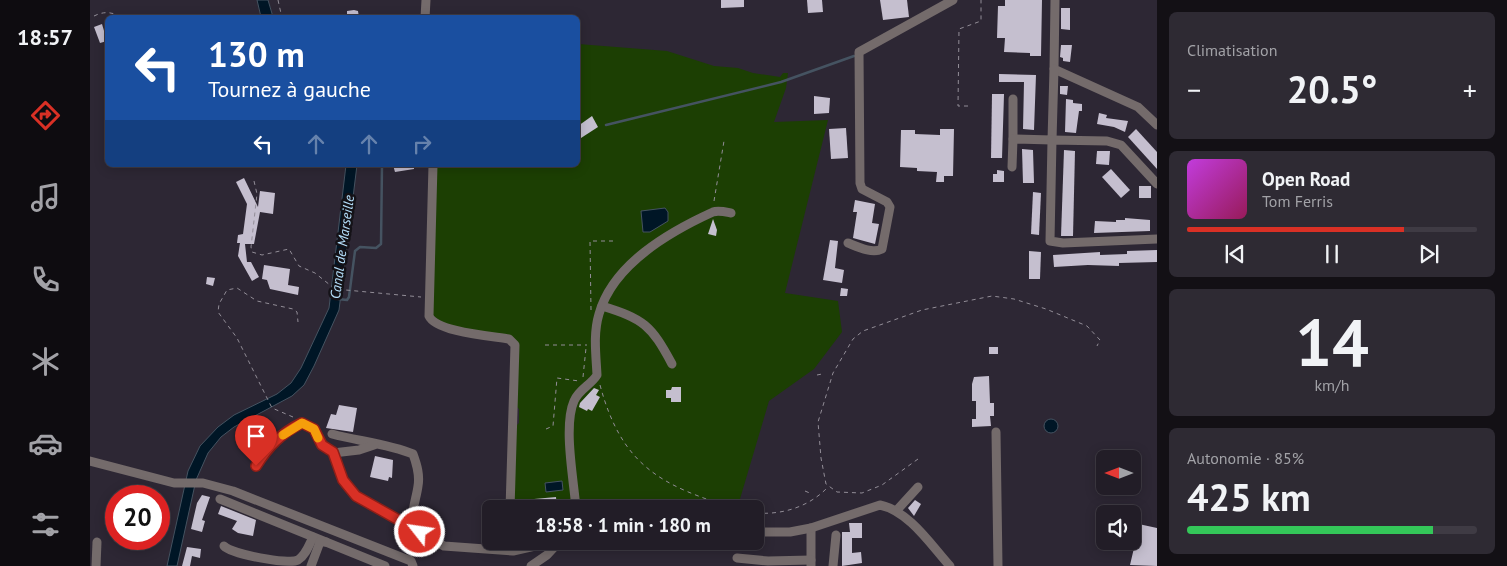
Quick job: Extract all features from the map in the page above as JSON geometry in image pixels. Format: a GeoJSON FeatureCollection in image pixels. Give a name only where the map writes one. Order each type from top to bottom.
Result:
{"type":"FeatureCollection","features":[{"type":"Feature","properties":{"kind":"street"},"geometry":{"type":"LineString","coordinates":[[425,15],[426,0]]}},
{"type":"Feature","properties":{"kind":"street"},"geometry":{"type":"LineString","coordinates":[[848,243],[864,249],[878,251],[882,248],[890,207],[887,202],[862,189],[860,183],[859,52],[953,0]]}},
{"type":"Feature","properties":{"kind":"street"},"geometry":{"type":"LineString","coordinates":[[1055,0],[1050,241],[1063,243],[1157,239]]}},
{"type":"Feature","properties":{"kind":"street"},"geometry":{"type":"LineString","coordinates":[[1054,69],[1138,108],[1157,125]]}},
{"type":"Feature","properties":{"kind":"street"},"geometry":{"type":"LineString","coordinates":[[1012,167],[1013,99]]}},
{"type":"Feature","properties":{"kind":"street"},"geometry":{"type":"LineString","coordinates":[[1013,139],[1106,141],[1121,145],[1157,184]]}},
{"type":"Feature","properties":{"kind":"street"},"geometry":{"type":"LineString","coordinates":[[433,167],[429,298],[429,316],[431,321],[437,324],[509,339],[515,345],[510,500]]}},
{"type":"Feature","properties":{"kind":"street"},"geometry":{"type":"LineString","coordinates":[[575,500],[570,451],[572,410],[578,393],[594,381],[597,375],[596,332],[602,306],[623,273],[668,235],[713,212],[732,213]]}},
{"type":"Feature","properties":{"kind":"street"},"geometry":{"type":"LineString","coordinates":[[602,306],[631,315],[644,322],[654,334],[672,364]]}},
{"type":"Feature","properties":{"kind":"street"},"geometry":{"type":"LineString","coordinates":[[256,466],[268,448],[290,429],[302,423],[314,429],[322,445],[333,452],[359,450],[374,444]]}},
{"type":"Feature","properties":{"kind":"street"},"geometry":{"type":"LineString","coordinates":[[996,432],[998,566]]}},
{"type":"Feature","properties":{"kind":"street"},"geometry":{"type":"LineString","coordinates":[[332,434],[399,448],[413,454],[419,474],[412,514],[413,522],[420,532]]}},
{"type":"Feature","properties":{"kind":"street"},"geometry":{"type":"LineString","coordinates":[[333,452],[343,480],[356,496],[444,546],[482,549]]}},
{"type":"Feature","properties":{"kind":"street"},"geometry":{"type":"LineString","coordinates":[[90,461],[174,483],[203,483],[242,494],[410,561],[413,566]]}},
{"type":"Feature","properties":{"kind":"street"},"geometry":{"type":"LineString","coordinates":[[897,510],[918,487]]}},
{"type":"Feature","properties":{"kind":"street"},"geometry":{"type":"LineString","coordinates":[[220,499],[385,566]]}},
{"type":"Feature","properties":{"kind":"street"},"geometry":{"type":"LineString","coordinates":[[764,532],[790,532],[811,528],[880,504],[897,510],[950,566]]}},
{"type":"Feature","properties":{"kind":"street"},"geometry":{"type":"LineString","coordinates":[[737,558],[811,563],[811,528]]}},
{"type":"Feature","properties":{"kind":"street"},"geometry":{"type":"LineString","coordinates":[[833,566],[836,535]]}},
{"type":"Feature","properties":{"kind":"street"},"geometry":{"type":"LineString","coordinates":[[224,546],[233,552],[286,561],[297,560],[307,551],[313,537]]}},
{"type":"Feature","properties":{"kind":"street"},"geometry":{"type":"LineString","coordinates":[[96,566],[97,542]]}},
{"type":"Feature","properties":{"kind":"street"},"geometry":{"type":"LineString","coordinates":[[311,566],[316,547],[320,542],[326,542]]}},
{"type":"Feature","properties":{"kind":"street"},"geometry":{"type":"LineString","coordinates":[[494,550],[518,550]]}},
{"type":"Feature","properties":{"kind":"street"},"geometry":{"type":"LineString","coordinates":[[531,566],[551,550]]}},
{"type":"Feature","properties":{"kind":"path"},"geometry":{"type":"LineString","coordinates":[[278,0],[281,15]]}},
{"type":"Feature","properties":{"kind":"path"},"geometry":{"type":"LineString","coordinates":[[968,106],[958,106],[959,29],[981,21],[981,0]]}},
{"type":"Feature","properties":{"kind":"path"},"geometry":{"type":"LineString","coordinates":[[94,16],[102,12],[118,15]]}},
{"type":"Feature","properties":{"kind":"path"},"geometry":{"type":"LineString","coordinates":[[713,212],[724,140]]}},
{"type":"Feature","properties":{"kind":"path"},"geometry":{"type":"LineString","coordinates":[[254,181],[257,194],[252,252],[262,255],[289,249],[300,266],[315,273],[330,288],[429,298]]}},
{"type":"Feature","properties":{"kind":"path"},"geometry":{"type":"LineString","coordinates":[[591,317],[590,241],[617,241]]}},
{"type":"Feature","properties":{"kind":"path"},"geometry":{"type":"LineString","coordinates":[[298,322],[297,312],[293,309],[257,301],[237,288],[227,290],[219,304],[218,312],[237,338],[272,408],[292,416],[302,423]]}},
{"type":"Feature","properties":{"kind":"path"},"geometry":{"type":"LineString","coordinates":[[918,459],[882,485],[862,493],[837,492],[826,484],[820,458],[818,422],[833,373],[854,339],[863,331],[922,310],[992,296],[1014,299],[1046,309],[1087,326],[1100,340],[1098,346]]}},
{"type":"Feature","properties":{"kind":"path"},"geometry":{"type":"LineString","coordinates":[[545,345],[596,346]]}},
{"type":"Feature","properties":{"kind":"path"},"geometry":{"type":"LineString","coordinates":[[583,378],[586,348]]}},
{"type":"Feature","properties":{"kind":"path"},"geometry":{"type":"LineString","coordinates":[[817,375],[822,374]]}},
{"type":"Feature","properties":{"kind":"path"},"geometry":{"type":"LineString","coordinates":[[597,375],[612,422],[630,450],[648,470],[669,484],[708,500]]}},
{"type":"Feature","properties":{"kind":"path"},"geometry":{"type":"LineString","coordinates":[[546,429],[553,426],[557,378],[581,381]]}},
{"type":"Feature","properties":{"kind":"path"},"geometry":{"type":"LineString","coordinates":[[764,513],[774,514],[805,504],[829,486]]}},
{"type":"Feature","properties":{"kind":"path"},"geometry":{"type":"LineString","coordinates":[[805,491],[812,494]]}},
{"type":"Feature","properties":{"kind":"green space"},"geometry":{"type":"Polygon","coordinates":[[[580,44],[667,51],[714,66],[738,68],[753,73],[780,77],[783,73],[788,73],[786,88],[774,122],[828,120],[785,293],[838,301],[842,332],[814,369],[769,401],[740,500],[512,500],[516,426],[519,423],[519,409],[515,405],[516,341],[446,325],[432,315],[437,167],[580,167],[580,44]]]}},
{"type":"Feature","properties":{"kind":"water"},"geometry":{"type":"Polygon","coordinates":[[[257,0],[268,0],[272,15],[261,15],[257,0]]]}},
{"type":"Feature","properties":{"kind":"water","name":"Canal de Marseille"},"geometry":{"type":"Polygon","coordinates":[[[346,167],[357,167],[339,310],[314,366],[304,385],[292,396],[234,427],[221,437],[208,453],[196,480],[177,566],[167,566],[188,471],[200,446],[218,427],[234,415],[277,394],[291,383],[301,368],[329,308],[346,167]]]}},
{"type":"Feature","properties":{"kind":"water"},"geometry":{"type":"Polygon","coordinates":[[[665,208],[668,212],[668,221],[650,232],[643,232],[641,211],[665,208]]]}},
{"type":"Feature","properties":{"kind":"water"},"geometry":{"type":"Polygon","coordinates":[[[1051,419],[1056,421],[1058,426],[1056,431],[1051,433],[1046,431],[1044,426],[1046,421],[1051,419]]]}},
{"type":"Feature","properties":{"kind":"water"},"geometry":{"type":"Polygon","coordinates":[[[562,481],[563,490],[546,492],[545,483],[562,481]]]}},
{"type":"Feature","properties":{"kind":"building"},"geometry":{"type":"Polygon","coordinates":[[[721,0],[744,0],[744,7],[721,8],[721,0]]]}},
{"type":"Feature","properties":{"kind":"building"},"geometry":{"type":"Polygon","coordinates":[[[807,0],[822,0],[823,12],[808,13],[807,0]]]}},
{"type":"Feature","properties":{"kind":"building"},"geometry":{"type":"Polygon","coordinates":[[[880,0],[907,0],[909,17],[883,20],[880,0]]]}},
{"type":"Feature","properties":{"kind":"building"},"geometry":{"type":"Polygon","coordinates":[[[1005,0],[1042,0],[1041,56],[1030,56],[1030,53],[1004,52],[1005,38],[997,38],[998,6],[1005,6],[1005,0]]]}},
{"type":"Feature","properties":{"kind":"building"},"geometry":{"type":"Polygon","coordinates":[[[1061,8],[1070,8],[1070,30],[1061,29],[1061,8]]]}},
{"type":"Feature","properties":{"kind":"building"},"geometry":{"type":"Polygon","coordinates":[[[347,11],[358,11],[359,15],[347,15],[347,11]]]}},
{"type":"Feature","properties":{"kind":"building"},"geometry":{"type":"Polygon","coordinates":[[[102,24],[105,42],[100,43],[94,27],[102,24]]]}},
{"type":"Feature","properties":{"kind":"building"},"geometry":{"type":"Polygon","coordinates":[[[1061,45],[1072,45],[1070,62],[1063,61],[1063,58],[1060,57],[1061,45]]]}},
{"type":"Feature","properties":{"kind":"building"},"geometry":{"type":"Polygon","coordinates":[[[999,74],[1036,75],[1034,130],[1023,129],[1024,82],[999,82],[999,74]]]}},
{"type":"Feature","properties":{"kind":"building"},"geometry":{"type":"Polygon","coordinates":[[[1060,86],[1068,86],[1067,95],[1060,94],[1060,86]]]}},
{"type":"Feature","properties":{"kind":"building"},"geometry":{"type":"Polygon","coordinates":[[[992,94],[1004,94],[1002,158],[991,158],[992,94]]]}},
{"type":"Feature","properties":{"kind":"building"},"geometry":{"type":"Polygon","coordinates":[[[814,96],[830,98],[829,113],[814,114],[814,96]]]}},
{"type":"Feature","properties":{"kind":"building"},"geometry":{"type":"Polygon","coordinates":[[[1066,99],[1073,100],[1073,103],[1082,104],[1082,111],[1079,111],[1076,133],[1065,132],[1066,99]]]}},
{"type":"Feature","properties":{"kind":"building"},"geometry":{"type":"Polygon","coordinates":[[[1099,113],[1107,115],[1106,118],[1128,121],[1125,132],[1114,127],[1097,124],[1099,113]]]}},
{"type":"Feature","properties":{"kind":"building"},"geometry":{"type":"Polygon","coordinates":[[[592,116],[598,127],[581,138],[580,125],[592,116]]]}},
{"type":"Feature","properties":{"kind":"building"},"geometry":{"type":"Polygon","coordinates":[[[846,128],[848,158],[831,159],[829,129],[846,128]]]}},
{"type":"Feature","properties":{"kind":"building"},"geometry":{"type":"Polygon","coordinates":[[[940,129],[954,129],[953,176],[944,176],[944,182],[936,182],[937,172],[917,171],[917,168],[900,167],[901,130],[915,130],[915,134],[940,135],[940,129]]]}},
{"type":"Feature","properties":{"kind":"building"},"geometry":{"type":"Polygon","coordinates":[[[1136,129],[1157,152],[1157,169],[1128,137],[1136,129]]]}},
{"type":"Feature","properties":{"kind":"building"},"geometry":{"type":"Polygon","coordinates":[[[1022,149],[1033,150],[1034,183],[1023,183],[1022,149]]]}},
{"type":"Feature","properties":{"kind":"building"},"geometry":{"type":"Polygon","coordinates":[[[1064,150],[1075,151],[1073,236],[1061,236],[1064,150]]]}},
{"type":"Feature","properties":{"kind":"building"},"geometry":{"type":"Polygon","coordinates":[[[1097,151],[1110,151],[1109,165],[1096,164],[1097,151]]]}},
{"type":"Feature","properties":{"kind":"building"},"geometry":{"type":"Polygon","coordinates":[[[394,167],[414,167],[414,169],[395,172],[394,167]]]}},
{"type":"Feature","properties":{"kind":"building"},"geometry":{"type":"Polygon","coordinates":[[[1111,169],[1130,190],[1121,198],[1102,177],[1111,169]]]}},
{"type":"Feature","properties":{"kind":"building"},"geometry":{"type":"Polygon","coordinates":[[[997,170],[1004,171],[1004,182],[993,182],[993,174],[997,174],[997,170]]]}},
{"type":"Feature","properties":{"kind":"building"},"geometry":{"type":"Polygon","coordinates":[[[244,178],[258,207],[260,191],[275,193],[273,214],[260,212],[254,244],[245,244],[247,262],[251,262],[259,277],[252,281],[238,256],[240,243],[237,243],[238,235],[243,234],[247,204],[236,182],[244,178]]]}},
{"type":"Feature","properties":{"kind":"building"},"geometry":{"type":"Polygon","coordinates":[[[1139,186],[1151,186],[1151,198],[1139,198],[1139,186]]]}},
{"type":"Feature","properties":{"kind":"building"},"geometry":{"type":"Polygon","coordinates":[[[1033,192],[1041,193],[1039,235],[1031,234],[1033,192]]]}},
{"type":"Feature","properties":{"kind":"building"},"geometry":{"type":"Polygon","coordinates":[[[855,200],[875,204],[872,223],[879,224],[875,244],[853,238],[857,212],[853,212],[855,200]]]}},
{"type":"Feature","properties":{"kind":"building"},"geometry":{"type":"Polygon","coordinates":[[[1125,218],[1150,220],[1150,231],[1094,233],[1095,221],[1116,222],[1116,220],[1125,220],[1125,218]]]}},
{"type":"Feature","properties":{"kind":"building"},"geometry":{"type":"Polygon","coordinates":[[[713,219],[717,230],[716,236],[708,234],[713,219]]]}},
{"type":"Feature","properties":{"kind":"building"},"geometry":{"type":"Polygon","coordinates":[[[830,240],[838,241],[835,268],[844,270],[842,283],[823,280],[830,240]]]}},
{"type":"Feature","properties":{"kind":"building"},"geometry":{"type":"Polygon","coordinates":[[[1157,250],[1157,262],[1119,263],[1119,266],[1054,267],[1053,255],[1100,252],[1100,255],[1127,254],[1127,251],[1157,250]]]}},
{"type":"Feature","properties":{"kind":"building"},"geometry":{"type":"Polygon","coordinates":[[[1029,251],[1041,252],[1040,279],[1029,279],[1029,251]]]}},
{"type":"Feature","properties":{"kind":"building"},"geometry":{"type":"Polygon","coordinates":[[[264,265],[290,269],[288,285],[299,287],[298,295],[270,289],[267,280],[262,279],[264,265]]]}},
{"type":"Feature","properties":{"kind":"building"},"geometry":{"type":"Polygon","coordinates":[[[207,277],[215,278],[213,286],[206,284],[207,277]]]}},
{"type":"Feature","properties":{"kind":"building"},"geometry":{"type":"Polygon","coordinates":[[[841,288],[848,289],[847,296],[840,296],[841,288]]]}},
{"type":"Feature","properties":{"kind":"building"},"geometry":{"type":"Polygon","coordinates":[[[989,347],[998,347],[998,354],[989,354],[989,347]]]}},
{"type":"Feature","properties":{"kind":"building"},"geometry":{"type":"Polygon","coordinates":[[[989,376],[990,403],[994,403],[994,416],[990,416],[991,426],[972,427],[972,419],[976,419],[976,401],[972,401],[974,377],[989,376]]]}},
{"type":"Feature","properties":{"kind":"building"},"geometry":{"type":"Polygon","coordinates":[[[672,387],[681,387],[681,402],[671,402],[671,398],[666,398],[666,390],[671,390],[672,387]]]}},
{"type":"Feature","properties":{"kind":"building"},"geometry":{"type":"Polygon","coordinates":[[[594,388],[599,390],[596,395],[600,397],[592,411],[579,407],[580,403],[594,388]]]}},
{"type":"Feature","properties":{"kind":"building"},"geometry":{"type":"Polygon","coordinates":[[[339,405],[357,408],[353,432],[326,428],[331,414],[336,415],[339,405]]]}},
{"type":"Feature","properties":{"kind":"building"},"geometry":{"type":"Polygon","coordinates":[[[375,456],[393,460],[392,478],[389,477],[388,481],[370,477],[375,456]]]}},
{"type":"Feature","properties":{"kind":"building"},"geometry":{"type":"Polygon","coordinates":[[[202,495],[210,497],[202,520],[205,521],[202,532],[191,529],[197,503],[202,495]]]}},
{"type":"Feature","properties":{"kind":"building"},"geometry":{"type":"Polygon","coordinates":[[[556,497],[556,500],[534,500],[556,497]]]}},
{"type":"Feature","properties":{"kind":"building"},"geometry":{"type":"Polygon","coordinates":[[[915,500],[921,504],[914,516],[908,508],[915,500]]]}},
{"type":"Feature","properties":{"kind":"building"},"geometry":{"type":"Polygon","coordinates":[[[221,506],[256,520],[253,536],[238,533],[232,529],[237,521],[218,514],[221,506]]]}},
{"type":"Feature","properties":{"kind":"building"},"geometry":{"type":"Polygon","coordinates":[[[849,523],[862,523],[862,538],[852,538],[852,553],[861,552],[862,563],[842,566],[842,532],[850,532],[849,523]]]}},
{"type":"Feature","properties":{"kind":"building"},"geometry":{"type":"Polygon","coordinates":[[[1141,525],[1157,528],[1157,566],[1130,565],[1134,550],[1141,550],[1141,525]]]}},
{"type":"Feature","properties":{"kind":"building"},"geometry":{"type":"Polygon","coordinates":[[[187,547],[201,549],[200,558],[192,556],[190,566],[182,566],[187,547]]]}},
{"type":"Feature","properties":{"kind":"waterway"},"geometry":{"type":"LineString","coordinates":[[606,125],[781,82],[854,56]]}},
{"type":"Feature","properties":{"kind":"waterway","name":"Canal de Marseille"},"geometry":{"type":"LineString","coordinates":[[338,299],[347,300],[349,297],[355,251],[360,247],[376,248],[381,244],[382,167]]}},
{"type":"Feature","properties":{"kind":"slow traffic"},"geometry":{"type":"LineString","coordinates":[[283,435],[302,423],[314,429],[318,438]]}},
{"type":"Feature","properties":{"kind":"route"},"geometry":{"type":"LineString","coordinates":[[256,466],[268,448],[290,429],[302,423],[314,429],[322,445],[333,452],[343,480],[356,496],[420,532]]}}]}
